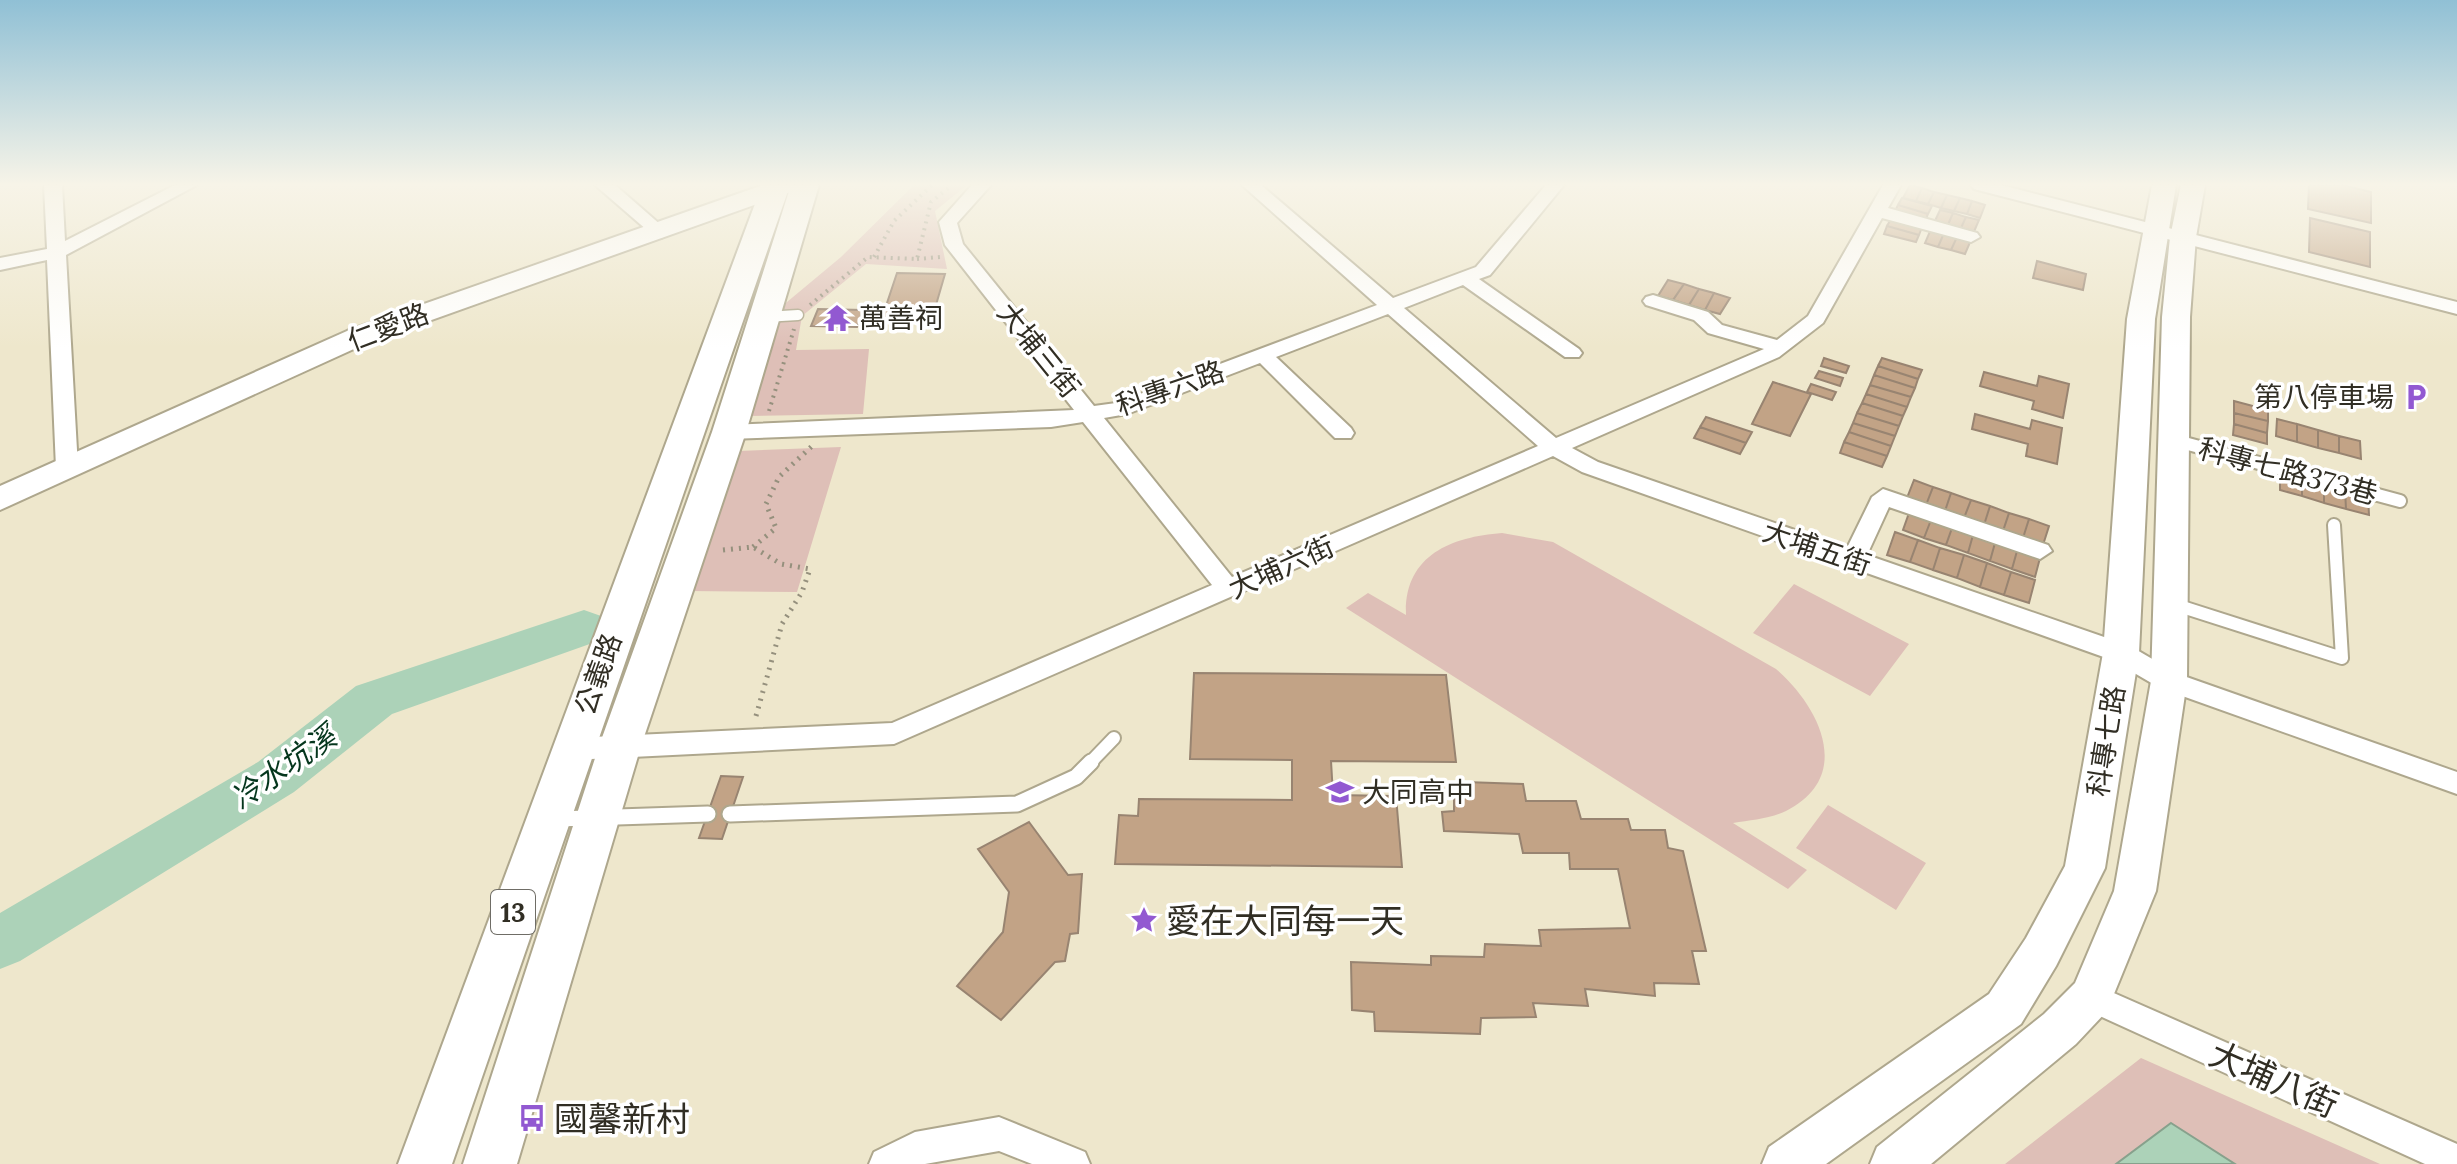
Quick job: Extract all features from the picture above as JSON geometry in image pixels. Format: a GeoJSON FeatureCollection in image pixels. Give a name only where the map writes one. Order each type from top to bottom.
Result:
{"type":"FeatureCollection","features":[{"type":"Feature","properties":{"kind":"main road","name":"公義路"},"geometry":{"type":"LineString","coordinates":[[425,1164],[626,596],[765,239]]}},
{"type":"Feature","properties":{"kind":"main road","name":"公義路"},"geometry":{"type":"LineString","coordinates":[[490,1164],[620,746],[729,432],[764,317],[777,239]]}},
{"type":"Feature","properties":{"kind":"street"},"geometry":{"type":"LineString","coordinates":[[55,239],[67,468]]}},
{"type":"Feature","properties":{"kind":"street"},"geometry":{"type":"LineString","coordinates":[[0,264],[55,253],[82,239]]}},
{"type":"Feature","properties":{"kind":"street","name":"仁愛路"},"geometry":{"type":"LineString","coordinates":[[0,499],[357,337],[643,239]]}},
{"type":"Feature","properties":{"kind":"street","name":"大埔三街"},"geometry":{"type":"LineString","coordinates":[[953,239],[1229,590]]}},
{"type":"Feature","properties":{"kind":"street","name":"大埔五街"},"geometry":{"type":"LineString","coordinates":[[1312,239],[1554,448],[1590,467],[2121,653],[2169,681],[2457,783]]}},
{"type":"Feature","properties":{"kind":"street","name":"科專六路"},"geometry":{"type":"LineString","coordinates":[[729,432],[1036,421],[1120,409],[1483,271],[1510,239]]}},
{"type":"Feature","properties":{"kind":"street","name":"大埔六街"},"geometry":{"type":"LineString","coordinates":[[571,749],[894,733],[1229,590],[1778,348],[1816,319],[1861,239]]}},
{"type":"Feature","properties":{"kind":"street","name":"科專七路"},"geometry":{"type":"LineString","coordinates":[[1786,1164],[2005,1009],[2041,952],[2085,868],[2121,653],[2141,319],[2167,239]]}},
{"type":"Feature","properties":{"kind":"street","name":"科專七路"},"geometry":{"type":"LineString","coordinates":[[1894,1164],[2060,1029],[2091,997],[2135,891],[2169,681],[2173,604],[2176,317],[2170,239]]}},
{"type":"Feature","properties":{"kind":"street"},"geometry":{"type":"LineString","coordinates":[[2197,239],[2457,308]]}},
{"type":"Feature","properties":{"kind":"street"},"geometry":{"type":"LineString","coordinates":[[1465,278],[1572,353]]}},
{"type":"Feature","properties":{"kind":"street"},"geometry":{"type":"LineString","coordinates":[[1653,301],[1701,316],[1715,329],[1739,337],[1760,339],[1778,348]]}},
{"type":"Feature","properties":{"kind":"street"},"geometry":{"type":"LineString","coordinates":[[1263,355],[1343,433]]}},
{"type":"Feature","properties":{"kind":"street"},"geometry":{"type":"LineString","coordinates":[[1853,561],[1883,497],[2040,551]]}},
{"type":"Feature","properties":{"kind":"street","name":"大埔八街"},"geometry":{"type":"LineString","coordinates":[[2091,997],[2457,1161]]}},
{"type":"Feature","properties":{"kind":"street"},"geometry":{"type":"LineString","coordinates":[[886,1164],[915,1149],[999,1134],[1073,1164]]}},
{"type":"Feature","properties":{"kind":"lane"},"geometry":{"type":"LineString","coordinates":[[764,317],[798,315]]}},
{"type":"Feature","properties":{"kind":"lane","name":"科專七路373巷"},"geometry":{"type":"LineString","coordinates":[[2175,440],[2400,501]]}},
{"type":"Feature","properties":{"kind":"lane"},"geometry":{"type":"LineString","coordinates":[[2173,604],[2342,658],[2334,525]]}},
{"type":"Feature","properties":{"kind":"lane"},"geometry":{"type":"LineString","coordinates":[[730,814],[1017,804],[1076,777],[1114,738]]}},
{"type":"Feature","properties":{"kind":"lane"},"geometry":{"type":"LineString","coordinates":[[546,819],[708,814]]}},
{"type":"Feature","properties":{"kind":"path"},"geometry":{"type":"LineString","coordinates":[[874,257],[884,239]]}},
{"type":"Feature","properties":{"kind":"path"},"geometry":{"type":"LineString","coordinates":[[768,414],[798,315],[868,257],[917,259],[920,239]]}},
{"type":"Feature","properties":{"kind":"path"},"geometry":{"type":"LineString","coordinates":[[723,550],[753,547],[776,528],[766,504],[779,477],[815,443]]}},
{"type":"Feature","properties":{"kind":"path"},"geometry":{"type":"LineString","coordinates":[[753,547],[781,564],[810,569],[802,592],[782,624],[756,716]]}},
{"type":"Feature","properties":{"kind":"shaded area"},"geometry":{"type":"Polygon","coordinates":[[[859,239],[941,239],[947,269],[866,264],[802,316],[796,350],[869,349],[863,414],[747,416],[781,307],[859,239]]]}},
{"type":"Feature","properties":{"kind":"shaded area"},"geometry":{"type":"Polygon","coordinates":[[[841,447],[797,592],[687,591],[738,451],[841,447]]]}},
{"type":"Feature","properties":{"kind":"shaded area"},"geometry":{"type":"Polygon","coordinates":[[[1502,533],[1553,542],[1776,669],[1792,684],[1816,721],[1823,741],[1824,760],[1820,779],[1807,796],[1786,811],[1767,818],[1733,823],[1807,870],[1788,889],[1346,608],[1368,593],[1406,615],[1407,595],[1413,578],[1434,553],[1465,539],[1502,533]]]}},
{"type":"Feature","properties":{"kind":"shaded area"},"geometry":{"type":"Polygon","coordinates":[[[1794,584],[1909,644],[1870,696],[1753,633],[1794,584]]]}},
{"type":"Feature","properties":{"kind":"shaded area"},"geometry":{"type":"Polygon","coordinates":[[[1828,805],[1926,863],[1896,910],[1796,848],[1828,805]]]}},
{"type":"Feature","properties":{"kind":"shaded area"},"geometry":{"type":"Polygon","coordinates":[[[2141,1058],[2380,1164],[2005,1164],[2141,1058]]]}},
{"type":"Feature","properties":{"kind":"shaded area"},"geometry":{"type":"Polygon","coordinates":[[[2171,1123],[2235,1164],[2116,1164],[2171,1123]]]}},
{"type":"Feature","properties":{"kind":"building"},"geometry":{"type":"Polygon","coordinates":[[[1927,239],[1941,239],[1938,247],[1925,243],[1927,239]]]}},
{"type":"Feature","properties":{"kind":"building"},"geometry":{"type":"Polygon","coordinates":[[[1941,239],[1956,239],[1951,250],[1938,247],[1941,239]]]}},
{"type":"Feature","properties":{"kind":"building"},"geometry":{"type":"Polygon","coordinates":[[[1956,239],[1971,240],[1965,254],[1951,250],[1956,239]]]}},
{"type":"Feature","properties":{"kind":"building"},"geometry":{"type":"Polygon","coordinates":[[[2309,239],[2370,239],[2370,267],[2309,252],[2309,239]]]}},
{"type":"Feature","properties":{"kind":"building"},"geometry":{"type":"Polygon","coordinates":[[[2037,261],[2086,274],[2083,290],[2033,278],[2037,261]]]}},
{"type":"Feature","properties":{"kind":"building"},"geometry":{"type":"Polygon","coordinates":[[[897,273],[945,274],[931,322],[881,321],[897,273]]]}},
{"type":"Feature","properties":{"kind":"building"},"geometry":{"type":"Polygon","coordinates":[[[1668,280],[1684,284],[1673,300],[1658,296],[1668,280]]]}},
{"type":"Feature","properties":{"kind":"building"},"geometry":{"type":"Polygon","coordinates":[[[1684,284],[1699,289],[1689,305],[1673,300],[1684,284]]]}},
{"type":"Feature","properties":{"kind":"building"},"geometry":{"type":"Polygon","coordinates":[[[1699,289],[1714,293],[1705,310],[1689,305],[1699,289]]]}},
{"type":"Feature","properties":{"kind":"building"},"geometry":{"type":"Polygon","coordinates":[[[1714,293],[1730,298],[1720,314],[1705,310],[1714,293]]]}},
{"type":"Feature","properties":{"kind":"building","name":"萬善祠"},"geometry":{"type":"Polygon","coordinates":[[[818,309],[863,310],[857,327],[811,326],[818,309]]]}},
{"type":"Feature","properties":{"kind":"building"},"geometry":{"type":"Polygon","coordinates":[[[1824,358],[1849,366],[1846,373],[1821,366],[1824,358]]]}},
{"type":"Feature","properties":{"kind":"building"},"geometry":{"type":"Polygon","coordinates":[[[1882,358],[1922,370],[1918,379],[1878,366],[1882,358]]]}},
{"type":"Feature","properties":{"kind":"building"},"geometry":{"type":"Polygon","coordinates":[[[1878,366],[1918,379],[1915,388],[1874,375],[1878,366]]]}},
{"type":"Feature","properties":{"kind":"building"},"geometry":{"type":"Polygon","coordinates":[[[1819,371],[1843,378],[1840,386],[1815,378],[1819,371]]]}},
{"type":"Feature","properties":{"kind":"building"},"geometry":{"type":"Polygon","coordinates":[[[1984,372],[2037,386],[2039,376],[2069,384],[2063,418],[2032,409],[2034,401],[1980,386],[1984,372]]]}},
{"type":"Feature","properties":{"kind":"building"},"geometry":{"type":"Polygon","coordinates":[[[1874,375],[1915,388],[1911,397],[1870,385],[1874,375]]]}},
{"type":"Feature","properties":{"kind":"building"},"geometry":{"type":"Polygon","coordinates":[[[1773,382],[1811,394],[1790,436],[1752,424],[1773,382]]]}},
{"type":"Feature","properties":{"kind":"building"},"geometry":{"type":"Polygon","coordinates":[[[1811,384],[1836,392],[1832,400],[1807,392],[1811,384]]]}},
{"type":"Feature","properties":{"kind":"building"},"geometry":{"type":"Polygon","coordinates":[[[1870,385],[1911,397],[1907,407],[1866,394],[1870,385]]]}},
{"type":"Feature","properties":{"kind":"building"},"geometry":{"type":"Polygon","coordinates":[[[1866,394],[1907,407],[1903,416],[1862,403],[1866,394]]]}},
{"type":"Feature","properties":{"kind":"building"},"geometry":{"type":"Polygon","coordinates":[[[2234,401],[2268,410],[2268,421],[2234,413],[2234,401]]]}},
{"type":"Feature","properties":{"kind":"building"},"geometry":{"type":"Polygon","coordinates":[[[1862,403],[1903,416],[1899,426],[1857,413],[1862,403]]]}},
{"type":"Feature","properties":{"kind":"building"},"geometry":{"type":"Polygon","coordinates":[[[1857,413],[1899,426],[1895,436],[1853,423],[1857,413]]]}},
{"type":"Feature","properties":{"kind":"building"},"geometry":{"type":"Polygon","coordinates":[[[2234,413],[2268,421],[2267,433],[2234,424],[2234,413]]]}},
{"type":"Feature","properties":{"kind":"building"},"geometry":{"type":"Polygon","coordinates":[[[1975,414],[2030,429],[2032,420],[2062,428],[2057,464],[2026,456],[2028,444],[1972,429],[1975,414]]]}},
{"type":"Feature","properties":{"kind":"building"},"geometry":{"type":"Polygon","coordinates":[[[1706,417],[1752,432],[1746,443],[1700,427],[1706,417]]]}},
{"type":"Feature","properties":{"kind":"building"},"geometry":{"type":"Polygon","coordinates":[[[2277,419],[2297,424],[2297,442],[2276,436],[2277,419]]]}},
{"type":"Feature","properties":{"kind":"building"},"geometry":{"type":"Polygon","coordinates":[[[1853,423],[1895,436],[1891,446],[1849,432],[1853,423]]]}},
{"type":"Feature","properties":{"kind":"building"},"geometry":{"type":"Polygon","coordinates":[[[2234,424],[2267,433],[2267,444],[2233,435],[2234,424]]]}},
{"type":"Feature","properties":{"kind":"building"},"geometry":{"type":"Polygon","coordinates":[[[2297,424],[2318,430],[2318,448],[2297,442],[2297,424]]]}},
{"type":"Feature","properties":{"kind":"building"},"geometry":{"type":"Polygon","coordinates":[[[1700,427],[1746,443],[1740,454],[1694,438],[1700,427]]]}},
{"type":"Feature","properties":{"kind":"building"},"geometry":{"type":"Polygon","coordinates":[[[2318,430],[2339,436],[2339,453],[2318,448],[2318,430]]]}},
{"type":"Feature","properties":{"kind":"building"},"geometry":{"type":"Polygon","coordinates":[[[1849,432],[1891,446],[1887,456],[1844,442],[1849,432]]]}},
{"type":"Feature","properties":{"kind":"building"},"geometry":{"type":"Polygon","coordinates":[[[2339,436],[2360,441],[2361,459],[2339,453],[2339,436]]]}},
{"type":"Feature","properties":{"kind":"building"},"geometry":{"type":"Polygon","coordinates":[[[1844,442],[1887,456],[1882,467],[1840,453],[1844,442]]]}},
{"type":"Feature","properties":{"kind":"building"},"geometry":{"type":"Polygon","coordinates":[[[2280,470],[2302,476],[2302,496],[2280,490],[2280,470]]]}},
{"type":"Feature","properties":{"kind":"building"},"geometry":{"type":"Polygon","coordinates":[[[2302,476],[2324,482],[2324,503],[2302,496],[2302,476]]]}},
{"type":"Feature","properties":{"kind":"building"},"geometry":{"type":"Polygon","coordinates":[[[1914,480],[1933,487],[1926,505],[1907,498],[1914,480]]]}},
{"type":"Feature","properties":{"kind":"building"},"geometry":{"type":"Polygon","coordinates":[[[2324,482],[2345,489],[2346,509],[2324,503],[2324,482]]]}},
{"type":"Feature","properties":{"kind":"building"},"geometry":{"type":"Polygon","coordinates":[[[1933,487],[1951,493],[1945,511],[1926,505],[1933,487]]]}},
{"type":"Feature","properties":{"kind":"building"},"geometry":{"type":"Polygon","coordinates":[[[2345,489],[2368,495],[2369,515],[2346,509],[2345,489]]]}},
{"type":"Feature","properties":{"kind":"building"},"geometry":{"type":"Polygon","coordinates":[[[1951,493],[1971,500],[1964,518],[1945,511],[1951,493]]]}},
{"type":"Feature","properties":{"kind":"building"},"geometry":{"type":"Polygon","coordinates":[[[1971,500],[1990,506],[1984,525],[1964,518],[1971,500]]]}},
{"type":"Feature","properties":{"kind":"building"},"geometry":{"type":"Polygon","coordinates":[[[1990,506],[2009,513],[2003,531],[1984,525],[1990,506]]]}},
{"type":"Feature","properties":{"kind":"building"},"geometry":{"type":"Polygon","coordinates":[[[1909,513],[1931,520],[1924,538],[1903,530],[1909,513]]]}},
{"type":"Feature","properties":{"kind":"building"},"geometry":{"type":"Polygon","coordinates":[[[2009,513],[2029,519],[2023,538],[2003,531],[2009,513]]]}},
{"type":"Feature","properties":{"kind":"building"},"geometry":{"type":"Polygon","coordinates":[[[2029,519],[2049,526],[2043,545],[2023,538],[2029,519]]]}},
{"type":"Feature","properties":{"kind":"building"},"geometry":{"type":"Polygon","coordinates":[[[1931,520],[1952,528],[1946,545],[1924,538],[1931,520]]]}},
{"type":"Feature","properties":{"kind":"building"},"geometry":{"type":"Polygon","coordinates":[[[1952,528],[1973,535],[1968,553],[1946,545],[1952,528]]]}},
{"type":"Feature","properties":{"kind":"building"},"geometry":{"type":"Polygon","coordinates":[[[1895,532],[1918,540],[1910,562],[1887,555],[1895,532]]]}},
{"type":"Feature","properties":{"kind":"building"},"geometry":{"type":"Polygon","coordinates":[[[1973,535],[1995,543],[1990,561],[1968,553],[1973,535]]]}},
{"type":"Feature","properties":{"kind":"building"},"geometry":{"type":"Polygon","coordinates":[[[1918,540],[1940,548],[1933,570],[1910,562],[1918,540]]]}},
{"type":"Feature","properties":{"kind":"building"},"geometry":{"type":"Polygon","coordinates":[[[1995,543],[2017,551],[2012,569],[1990,561],[1995,543]]]}},
{"type":"Feature","properties":{"kind":"building"},"geometry":{"type":"Polygon","coordinates":[[[1940,548],[1964,555],[1957,578],[1933,570],[1940,548]]]}},
{"type":"Feature","properties":{"kind":"building"},"geometry":{"type":"Polygon","coordinates":[[[2017,551],[2040,558],[2035,577],[2012,569],[2017,551]]]}},
{"type":"Feature","properties":{"kind":"building"},"geometry":{"type":"Polygon","coordinates":[[[1964,555],[1987,563],[1980,587],[1957,578],[1964,555]]]}},
{"type":"Feature","properties":{"kind":"building"},"geometry":{"type":"Polygon","coordinates":[[[1987,563],[2011,572],[2004,595],[1980,587],[1987,563]]]}},
{"type":"Feature","properties":{"kind":"building"},"geometry":{"type":"Polygon","coordinates":[[[2011,572],[2035,580],[2029,603],[2004,595],[2011,572]]]}},
{"type":"Feature","properties":{"kind":"building"},"geometry":{"type":"Polygon","coordinates":[[[1194,673],[1446,675],[1456,762],[1331,761],[1333,795],[1396,796],[1402,867],[1115,864],[1119,815],[1138,816],[1139,799],[1292,800],[1292,760],[1190,759],[1194,673]]]}},
{"type":"Feature","properties":{"kind":"building"},"geometry":{"type":"Polygon","coordinates":[[[721,776],[743,777],[722,839],[699,838],[721,776]]]}},
{"type":"Feature","properties":{"kind":"building"},"geometry":{"type":"Polygon","coordinates":[[[1465,782],[1523,784],[1526,801],[1576,801],[1581,819],[1628,819],[1631,830],[1665,830],[1668,848],[1683,851],[1706,951],[1692,951],[1699,984],[1654,983],[1655,996],[1585,989],[1588,1006],[1533,1003],[1536,1017],[1481,1018],[1480,1034],[1375,1031],[1374,1012],[1352,1010],[1351,962],[1431,965],[1431,956],[1484,957],[1485,944],[1541,946],[1539,930],[1630,928],[1618,869],[1570,869],[1569,853],[1523,853],[1519,834],[1444,831],[1442,812],[1454,811],[1454,798],[1467,797],[1465,782]]]}},
{"type":"Feature","properties":{"kind":"building"},"geometry":{"type":"Polygon","coordinates":[[[1029,822],[1068,875],[1082,874],[1078,933],[1070,934],[1065,961],[1055,962],[1001,1020],[957,986],[1003,932],[1009,892],[978,849],[1029,822]]]}},
{"type":"Feature","properties":{"kind":"waterway","name":"冷水坑溪"},"geometry":{"type":"LineString","coordinates":[[0,943],[276,777],[374,700],[584,628]]}},
{"type":"Feature","properties":{"kind":"place","name":"萬善祠"},"geometry":{"type":"Point","coordinates":[837,318]}},
{"type":"Feature","properties":{"kind":"place","name":"第八停車場"},"geometry":{"type":"Point","coordinates":[2416,397]}},
{"type":"Feature","properties":{"kind":"place","name":"大同高中"},"geometry":{"type":"Point","coordinates":[1340,792]}},
{"type":"Feature","properties":{"kind":"place","name":"愛在大同每一天"},"geometry":{"type":"Point","coordinates":[1144,920]}},
{"type":"Feature","properties":{"kind":"place","name":"國馨新村"},"geometry":{"type":"Point","coordinates":[532,1118]}}]}
